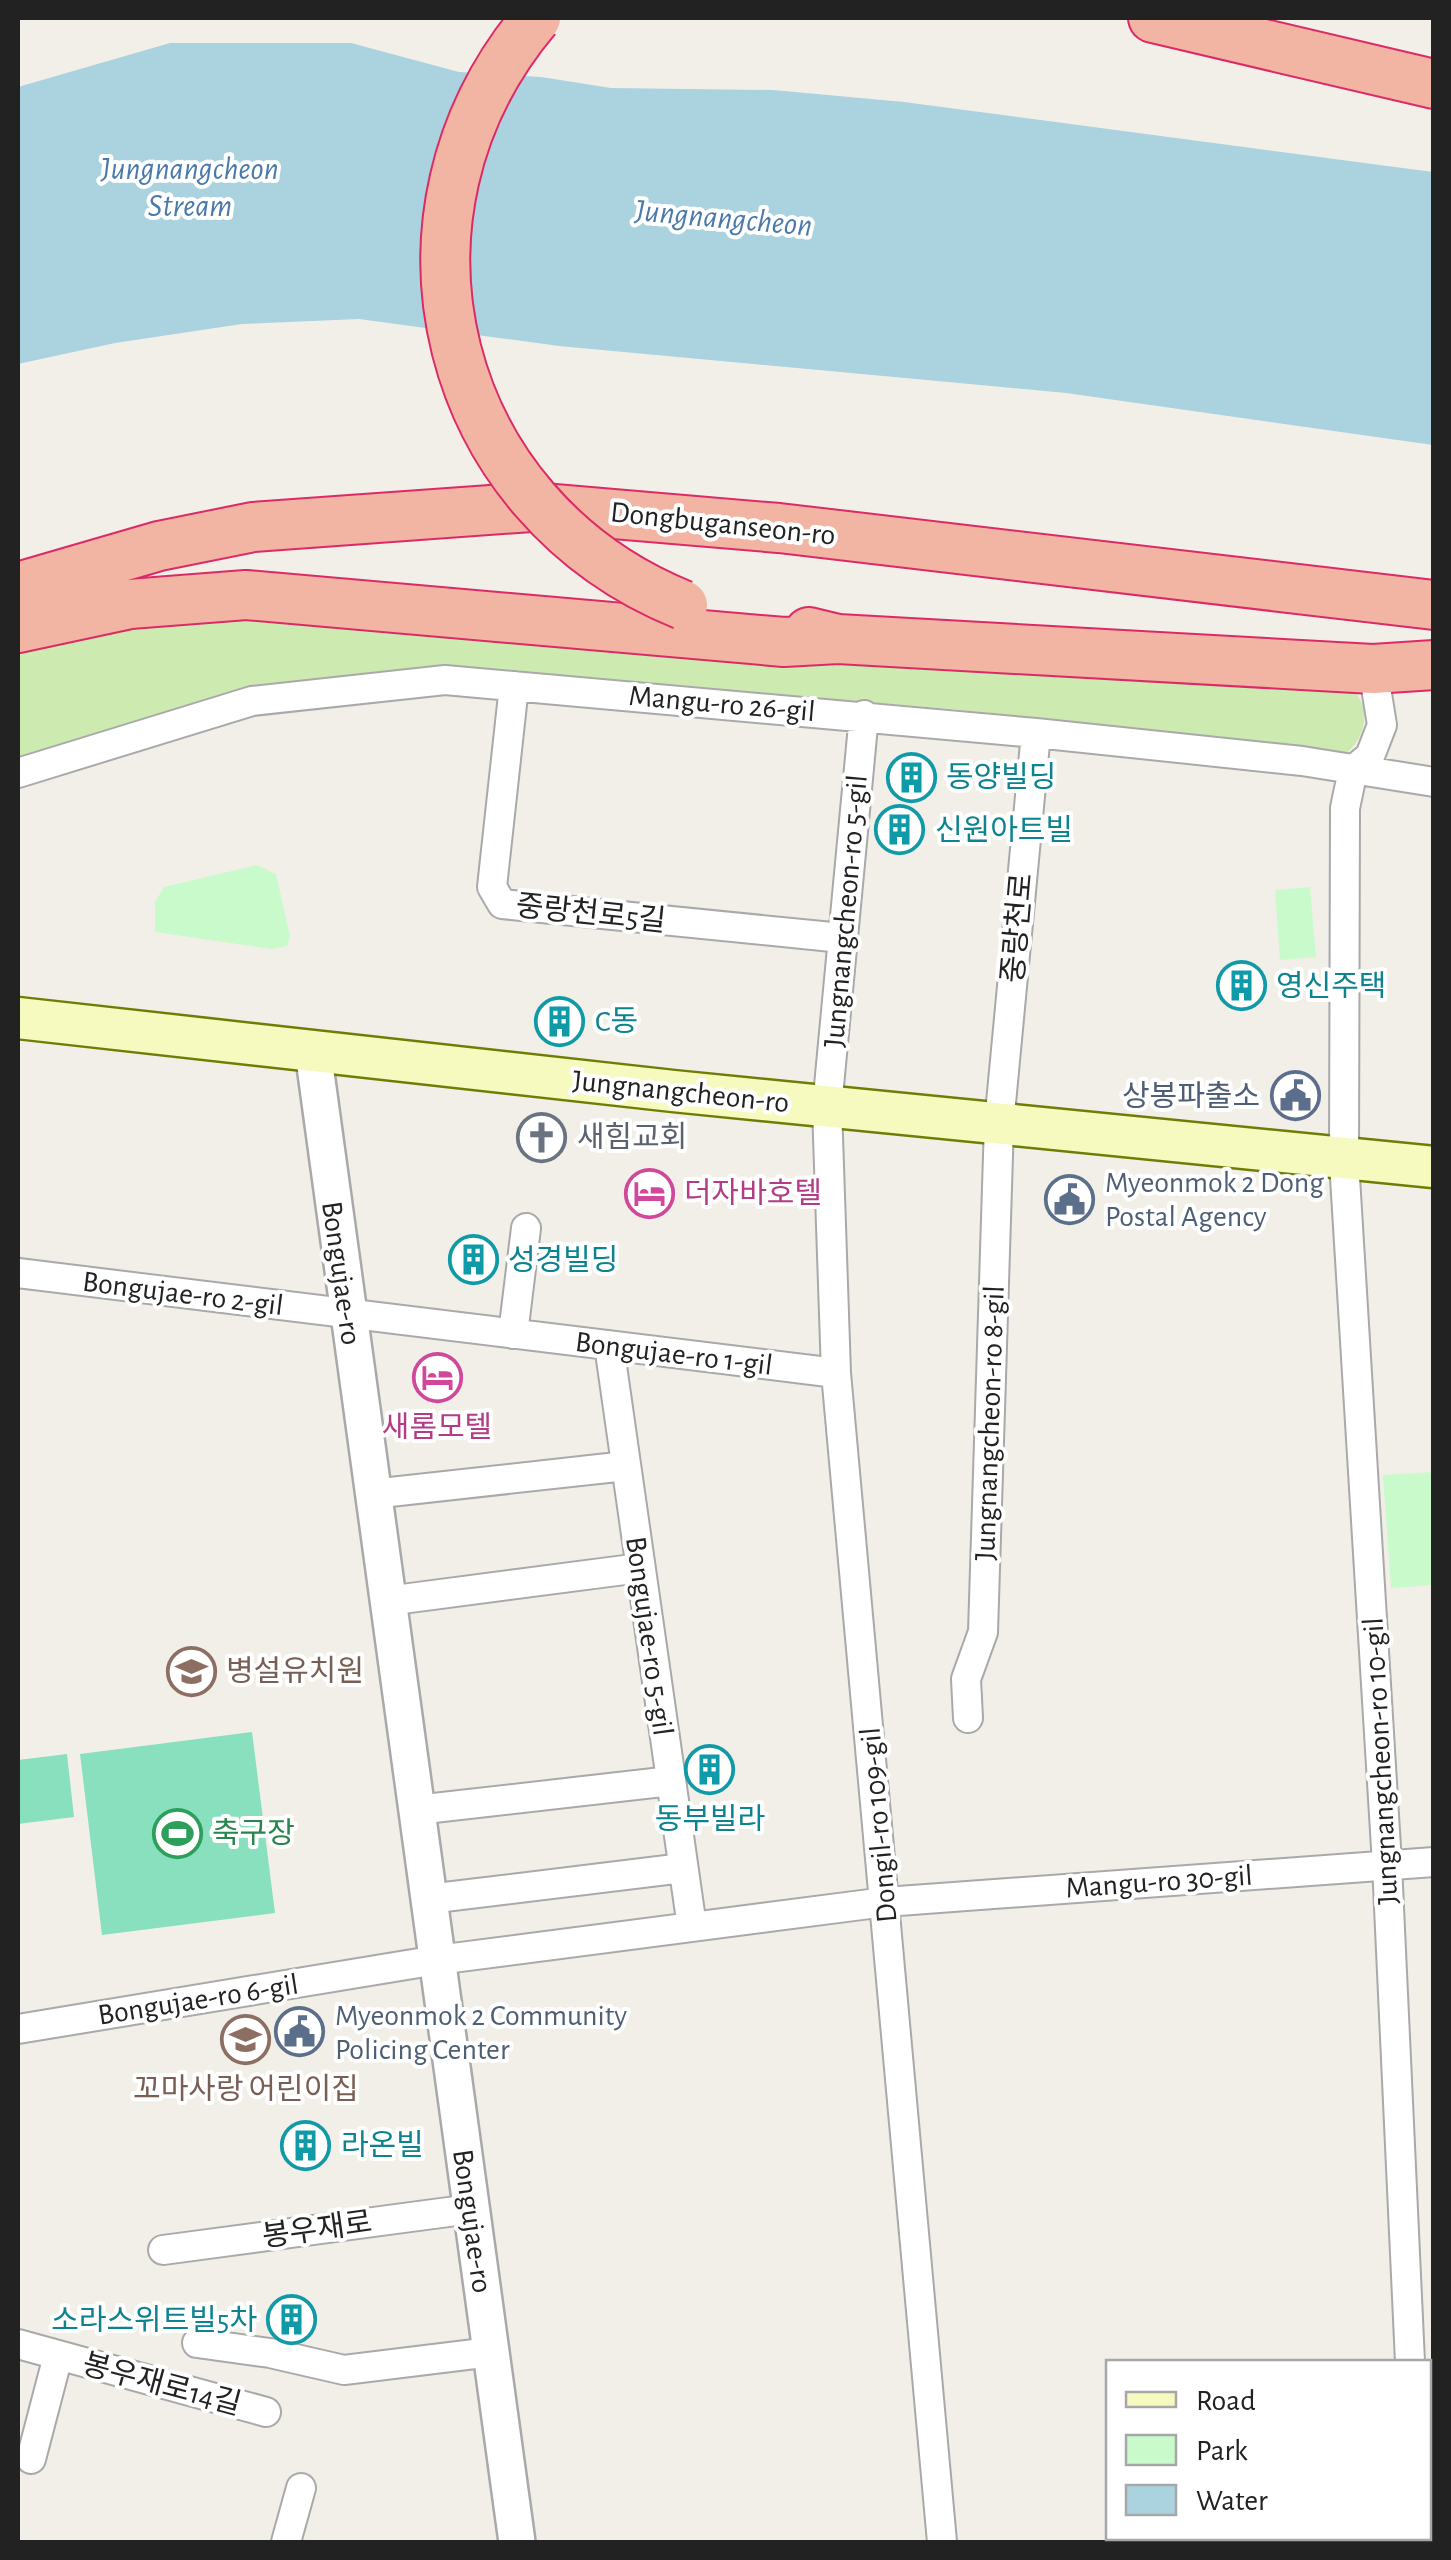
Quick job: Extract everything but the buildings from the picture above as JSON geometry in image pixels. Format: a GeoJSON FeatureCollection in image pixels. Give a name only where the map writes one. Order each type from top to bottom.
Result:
{"type":"FeatureCollection","features":[{"type":"Feature","properties":{"kind":"highway"},"geometry":{"type":"LineString","coordinates":[[536,18],[481,104],[455,180],[445,257],[448,303],[462,372],[492,442],[538,506],[594,557],[683,605],[838,639]]}},
{"type":"Feature","properties":{"kind":"highway"},"geometry":{"type":"LineString","coordinates":[[1153,18],[1434,84]]}},
{"type":"Feature","properties":{"kind":"highway","name":"Dongbuganseon-ro"},"geometry":{"type":"LineString","coordinates":[[18,587],[160,546],[253,527],[531,508],[798,530],[1434,605]]}},
{"type":"Feature","properties":{"kind":"highway"},"geometry":{"type":"LineString","coordinates":[[18,628],[130,604],[246,595],[784,642],[838,639],[1372,669],[1434,664]]}},
{"type":"Feature","properties":{"kind":"highway"},"geometry":{"type":"LineString","coordinates":[[1372,669],[1398,678],[1434,682]]}},
{"type":"Feature","properties":{"kind":"main road","name":"Jungnangcheon-ro"},"geometry":{"type":"LineString","coordinates":[[18,1018],[1344,1161],[1434,1167]]}},
{"type":"Feature","properties":{"kind":"street"},"geometry":{"type":"LineString","coordinates":[[1344,1161],[1346,808],[1353,770],[1370,756],[1382,725],[1372,669]]}},
{"type":"Feature","properties":{"kind":"street","name":"Mangu-ro 26-gil"},"geometry":{"type":"LineString","coordinates":[[18,773],[264,699],[432,681],[1036,732],[1434,782]]}},
{"type":"Feature","properties":{"kind":"street","name":"중랑천로5길"},"geometry":{"type":"LineString","coordinates":[[514,686],[492,887],[502,904],[842,938]]}},
{"type":"Feature","properties":{"kind":"street","name":"Jungnangcheon-ro 5-gil"},"geometry":{"type":"LineString","coordinates":[[826,1106],[864,716]]}},
{"type":"Feature","properties":{"kind":"street","name":"중랑천로"},"geometry":{"type":"LineString","coordinates":[[998,1124],[1036,732]]}},
{"type":"Feature","properties":{"kind":"street","name":"Bongujae-ro"},"geometry":{"type":"LineString","coordinates":[[313,1051],[518,2542]]}},
{"type":"Feature","properties":{"kind":"street","name":"Dongil-ro 109-gil"},"geometry":{"type":"LineString","coordinates":[[826,1106],[836,1373],[942,2542]]}},
{"type":"Feature","properties":{"kind":"street","name":"Jungnangcheon-ro 8-gil"},"geometry":{"type":"LineString","coordinates":[[968,1718],[966,1680],[983,1632],[998,1124]]}},
{"type":"Feature","properties":{"kind":"street","name":"Jungnangcheon-ro 10-gil"},"geometry":{"type":"LineString","coordinates":[[1344,1161],[1387,1864],[1410,2360]]}},
{"type":"Feature","properties":{"kind":"street"},"geometry":{"type":"LineString","coordinates":[[513,1334],[526,1228]]}},
{"type":"Feature","properties":{"kind":"street","name":"Bongujae-ro 2-gil"},"geometry":{"type":"LineString","coordinates":[[18,1273],[348,1314]]}},
{"type":"Feature","properties":{"kind":"street","name":"Bongujae-ro 1-gil"},"geometry":{"type":"LineString","coordinates":[[348,1314],[836,1373]]}},
{"type":"Feature","properties":{"kind":"street","name":"Bongujae-ro 5-gil"},"geometry":{"type":"LineString","coordinates":[[608,1346],[692,1927]]}},
{"type":"Feature","properties":{"kind":"street"},"geometry":{"type":"LineString","coordinates":[[372,1494],[626,1466]]}},
{"type":"Feature","properties":{"kind":"street"},"geometry":{"type":"LineString","coordinates":[[387,1601],[640,1568]]}},
{"type":"Feature","properties":{"kind":"street"},"geometry":{"type":"LineString","coordinates":[[416,1810],[671,1781]]}},
{"type":"Feature","properties":{"kind":"street","name":"Mangu-ro 30-gil"},"geometry":{"type":"LineString","coordinates":[[885,1902],[1434,1862]]}},
{"type":"Feature","properties":{"kind":"street"},"geometry":{"type":"LineString","coordinates":[[428,1899],[683,1868]]}},
{"type":"Feature","properties":{"kind":"street"},"geometry":{"type":"LineString","coordinates":[[437,1960],[885,1902]]}},
{"type":"Feature","properties":{"kind":"street","name":"Bongujae-ro 6-gil"},"geometry":{"type":"LineString","coordinates":[[18,2029],[437,1960]]}},
{"type":"Feature","properties":{"kind":"street","name":"봉우재로"},"geometry":{"type":"LineString","coordinates":[[163,2250],[471,2209]]}},
{"type":"Feature","properties":{"kind":"street"},"geometry":{"type":"LineString","coordinates":[[198,2342],[344,2370],[491,2352]]}},
{"type":"Feature","properties":{"kind":"street","name":"봉우재로14길"},"geometry":{"type":"LineString","coordinates":[[18,2344],[266,2412]]}},
{"type":"Feature","properties":{"kind":"street","name":"봉우재로14길"},"geometry":{"type":"LineString","coordinates":[[31,2459],[58,2356]]}},
{"type":"Feature","properties":{"kind":"street"},"geometry":{"type":"LineString","coordinates":[[286,2542],[300,2488]]}},
{"type":"Feature","properties":{"kind":"green space"},"geometry":{"type":"Polygon","coordinates":[[[166,613],[1353,689],[1364,717],[1355,744],[1340,758],[1297,747],[952,709],[449,669],[280,683],[18,764],[18,647],[166,613]]]}},
{"type":"Feature","properties":{"kind":"green space"},"geometry":{"type":"Polygon","coordinates":[[[257,865],[276,874],[290,936],[287,946],[272,949],[155,932],[155,902],[164,887],[257,865]]]}},
{"type":"Feature","properties":{"kind":"green space"},"geometry":{"type":"Polygon","coordinates":[[[1310,887],[1316,957],[1280,960],[1275,890],[1310,887]]]}},
{"type":"Feature","properties":{"kind":"green space"},"geometry":{"type":"Polygon","coordinates":[[[1433,1472],[1433,1585],[1391,1588],[1383,1475],[1433,1472]]]}},
{"type":"Feature","properties":{"kind":"green space","name":"축구장"},"geometry":{"type":"Polygon","coordinates":[[[252,1732],[275,1913],[102,1935],[80,1754],[252,1732]]]}},
{"type":"Feature","properties":{"kind":"green space"},"geometry":{"type":"Polygon","coordinates":[[[67,1754],[74,1817],[18,1824],[18,1760],[67,1754]]]}},
{"type":"Feature","properties":{"kind":"water","name":"Jungnangcheon Stream"},"geometry":{"type":"Polygon","coordinates":[[[170,43],[351,43],[459,72],[541,77],[611,88],[773,90],[904,102],[1433,172],[1433,445],[1066,393],[559,346],[359,319],[242,324],[115,343],[18,364],[18,87],[170,43]]]}},
{"type":"Feature","properties":{"kind":"place","name":"동양빌딩"},"geometry":{"type":"Point","coordinates":[911,777]}},
{"type":"Feature","properties":{"kind":"place","name":"신원아트빌"},"geometry":{"type":"Point","coordinates":[900,830]}},
{"type":"Feature","properties":{"kind":"place","name":"영신주택"},"geometry":{"type":"Point","coordinates":[1241,986]}},
{"type":"Feature","properties":{"kind":"place","name":"C동"},"geometry":{"type":"Point","coordinates":[560,1021]}},
{"type":"Feature","properties":{"kind":"place","name":"상봉파출소"},"geometry":{"type":"Point","coordinates":[1295,1096]}},
{"type":"Feature","properties":{"kind":"place","name":"새힘교회"},"geometry":{"type":"Point","coordinates":[542,1137]}},
{"type":"Feature","properties":{"kind":"place","name":"더자바호텔"},"geometry":{"type":"Point","coordinates":[649,1193]}},
{"type":"Feature","properties":{"kind":"place","name":"Myeonmok 2 Dong Postal Agency"},"geometry":{"type":"Point","coordinates":[1070,1199]}},
{"type":"Feature","properties":{"kind":"place","name":"성경빌딩"},"geometry":{"type":"Point","coordinates":[473,1260]}},
{"type":"Feature","properties":{"kind":"place","name":"새롬모텔"},"geometry":{"type":"Point","coordinates":[437,1378]}},
{"type":"Feature","properties":{"kind":"place","name":"병설유치원"},"geometry":{"type":"Point","coordinates":[191,1671]}},
{"type":"Feature","properties":{"kind":"place","name":"동부빌라"},"geometry":{"type":"Point","coordinates":[710,1770]}},
{"type":"Feature","properties":{"kind":"place","name":"축구장"},"geometry":{"type":"Point","coordinates":[177,1833]}},
{"type":"Feature","properties":{"kind":"place","name":"Myeonmok 2 Community Policing Center"},"geometry":{"type":"Point","coordinates":[300,2032]}},
{"type":"Feature","properties":{"kind":"place","name":"꼬마사랑 어린이집"},"geometry":{"type":"Point","coordinates":[246,2040]}},
{"type":"Feature","properties":{"kind":"place","name":"라온빌"},"geometry":{"type":"Point","coordinates":[306,2145]}},
{"type":"Feature","properties":{"kind":"place","name":"소라스위트빌5차"},"geometry":{"type":"Point","coordinates":[292,2320]}},
{"type":"Feature","properties":{"kind":"water label","name":"Jungnangcheon"},"geometry":{"type":"Point","coordinates":[724,217]}}]}
